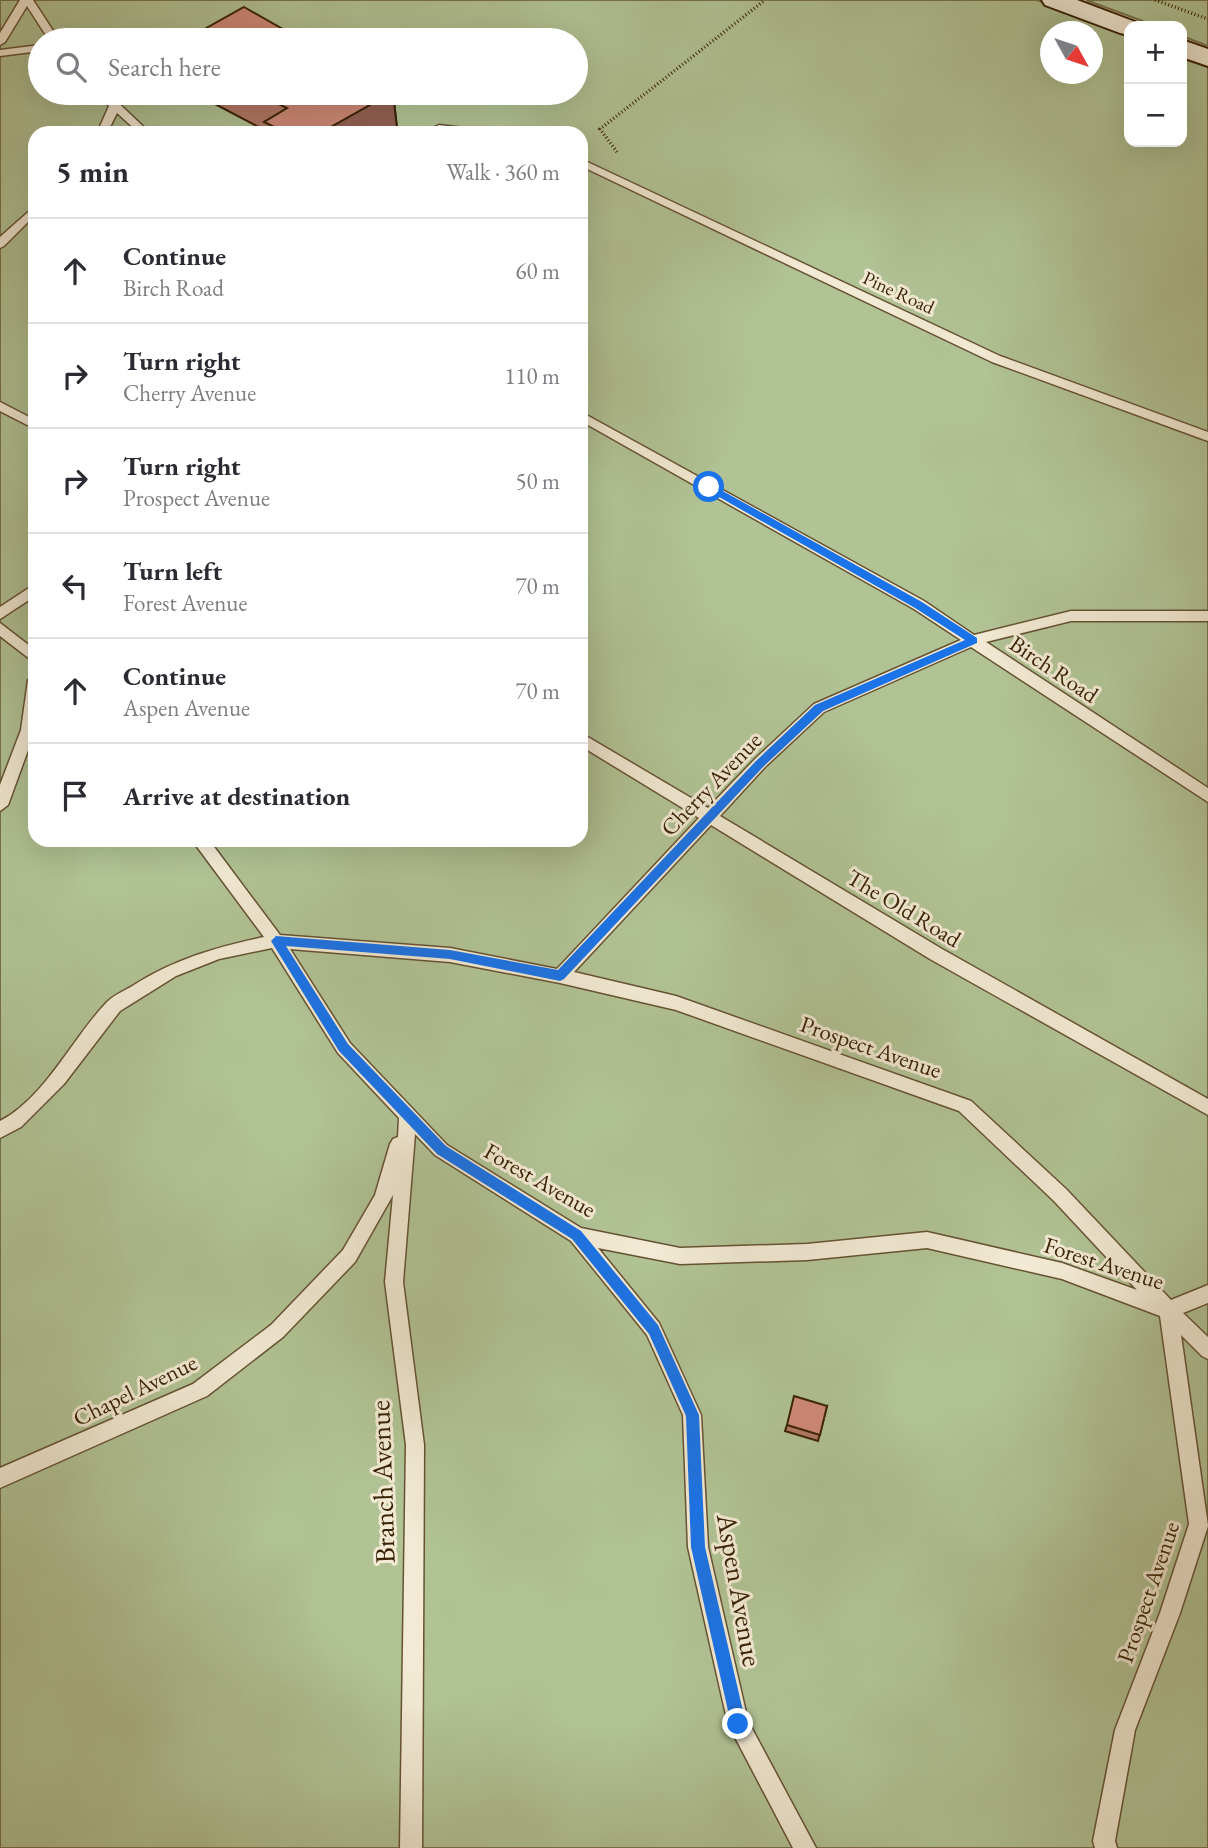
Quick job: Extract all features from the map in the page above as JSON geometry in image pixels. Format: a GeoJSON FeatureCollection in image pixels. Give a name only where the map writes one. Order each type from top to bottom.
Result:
{"type":"FeatureCollection","features":[{"type":"Feature","properties":{"kind":"main road"},"geometry":{"type":"LineString","coordinates":[[1054,0],[1124,26]]}},
{"type":"Feature","properties":{"kind":"main road"},"geometry":{"type":"LineString","coordinates":[[1187,50],[1208,58]]}},
{"type":"Feature","properties":{"kind":"lane"},"geometry":{"type":"LineString","coordinates":[[0,42],[26,0],[46,28]]}},
{"type":"Feature","properties":{"kind":"lane"},"geometry":{"type":"LineString","coordinates":[[0,53],[28,50]]}},
{"type":"Feature","properties":{"kind":"lane"},"geometry":{"type":"LineString","coordinates":[[105,126],[115,105],[138,126]]}},
{"type":"Feature","properties":{"kind":"lane","name":"Pine Road"},"geometry":{"type":"LineString","coordinates":[[588,165],[996,359],[1208,437]]}},
{"type":"Feature","properties":{"kind":"lane"},"geometry":{"type":"LineString","coordinates":[[0,244],[28,216]]}},
{"type":"Feature","properties":{"kind":"lane"},"geometry":{"type":"LineString","coordinates":[[0,407],[28,421]]}},
{"type":"Feature","properties":{"kind":"lane","name":"Birch Road"},"geometry":{"type":"LineString","coordinates":[[588,419],[919,605],[1208,796]]}},
{"type":"Feature","properties":{"kind":"lane"},"geometry":{"type":"LineString","coordinates":[[0,614],[28,594]]}},
{"type":"Feature","properties":{"kind":"lane","name":"Cherry Avenue"},"geometry":{"type":"LineString","coordinates":[[560,976],[760,764],[819,708],[973,640],[1070,616],[1208,616]]}},
{"type":"Feature","properties":{"kind":"lane"},"geometry":{"type":"LineString","coordinates":[[0,628],[28,652]]}},
{"type":"Feature","properties":{"kind":"lane"},"geometry":{"type":"LineString","coordinates":[[0,805],[28,730]]}},
{"type":"Feature","properties":{"kind":"lane","name":"The Old Road"},"geometry":{"type":"LineString","coordinates":[[588,743],[936,954],[1208,1108]]}},
{"type":"Feature","properties":{"kind":"lane","name":"Forest Avenue"},"geometry":{"type":"LineString","coordinates":[[205,847],[276,941],[344,1048],[408,1115],[442,1150],[577,1235],[680,1256],[807,1252],[927,1240],[1062,1271],[1168,1310],[1208,1350]]}},
{"type":"Feature","properties":{"kind":"lane","name":"Prospect Avenue"},"geometry":{"type":"LineString","coordinates":[[0,1130],[15,1122],[58,1079],[114,1006],[170,971],[218,953],[276,941],[450,955],[560,976],[676,1003],[965,1106],[1060,1195],[1168,1310],[1199,1524],[1170,1613],[1125,1730],[1104,1841],[1106,1848]]}},
{"type":"Feature","properties":{"kind":"lane","name":"Chapel Avenue"},"geometry":{"type":"LineString","coordinates":[[0,1478],[200,1390],[277,1331],[348,1256],[383,1198],[408,1115]]}},
{"type":"Feature","properties":{"kind":"lane","name":"Branch Avenue"},"geometry":{"type":"LineString","coordinates":[[408,1115],[394,1282],[415,1445],[411,1848]]}},
{"type":"Feature","properties":{"kind":"lane","name":"Aspen Avenue"},"geometry":{"type":"LineString","coordinates":[[577,1235],[653,1329],[692,1415],[698,1547],[738,1724],[805,1848]]}},
{"type":"Feature","properties":{"kind":"lane","name":"Forest Avenue"},"geometry":{"type":"LineString","coordinates":[[1168,1310],[1208,1294]]}},
{"type":"Feature","properties":{"kind":"lane"},"geometry":{"type":"LineString","coordinates":[[1168,1310],[1208,1342]]}},
{"type":"Feature","properties":{"kind":"path"},"geometry":{"type":"LineString","coordinates":[[626,183],[637,173],[600,129],[765,0]]}},
{"type":"Feature","properties":{"kind":"path"},"geometry":{"type":"LineString","coordinates":[[1155,0],[1208,19]]}},
{"type":"Feature","properties":{"kind":"green space"},"geometry":{"type":"Polygon","coordinates":[[[0,0],[1037,0],[1092,21],[1040,21],[1040,84],[1103,84],[1103,25],[1124,33],[1124,147],[1187,147],[1187,56],[1208,64],[1208,1848],[0,1848],[0,0]]]}},
{"type":"Feature","properties":{"kind":"green space"},"geometry":{"type":"Polygon","coordinates":[[[1086,0],[1208,0],[1208,46],[1187,38],[1187,21],[1143,21],[1086,0]]]}},
{"type":"Feature","properties":{"kind":"building"},"geometry":{"type":"Polygon","coordinates":[[[244,7],[281,28],[206,28],[244,7]]]}},
{"type":"Feature","properties":{"kind":"building"},"geometry":{"type":"Polygon","coordinates":[[[281,105],[370,105],[332,126],[272,126],[264,122],[287,108],[281,105]]]}},
{"type":"Feature","properties":{"kind":"building"},"geometry":{"type":"Polygon","coordinates":[[[794,1396],[827,1406],[820,1435],[787,1425],[794,1396]]]}},
{"type":"Feature","properties":{"kind":"route"},"geometry":{"type":"LineString","coordinates":[[709,487],[919,605],[973,640],[819,708],[760,764],[560,976],[450,955],[276,941],[344,1048],[442,1150],[577,1235],[653,1329],[692,1415],[698,1547],[738,1724]]}}]}
